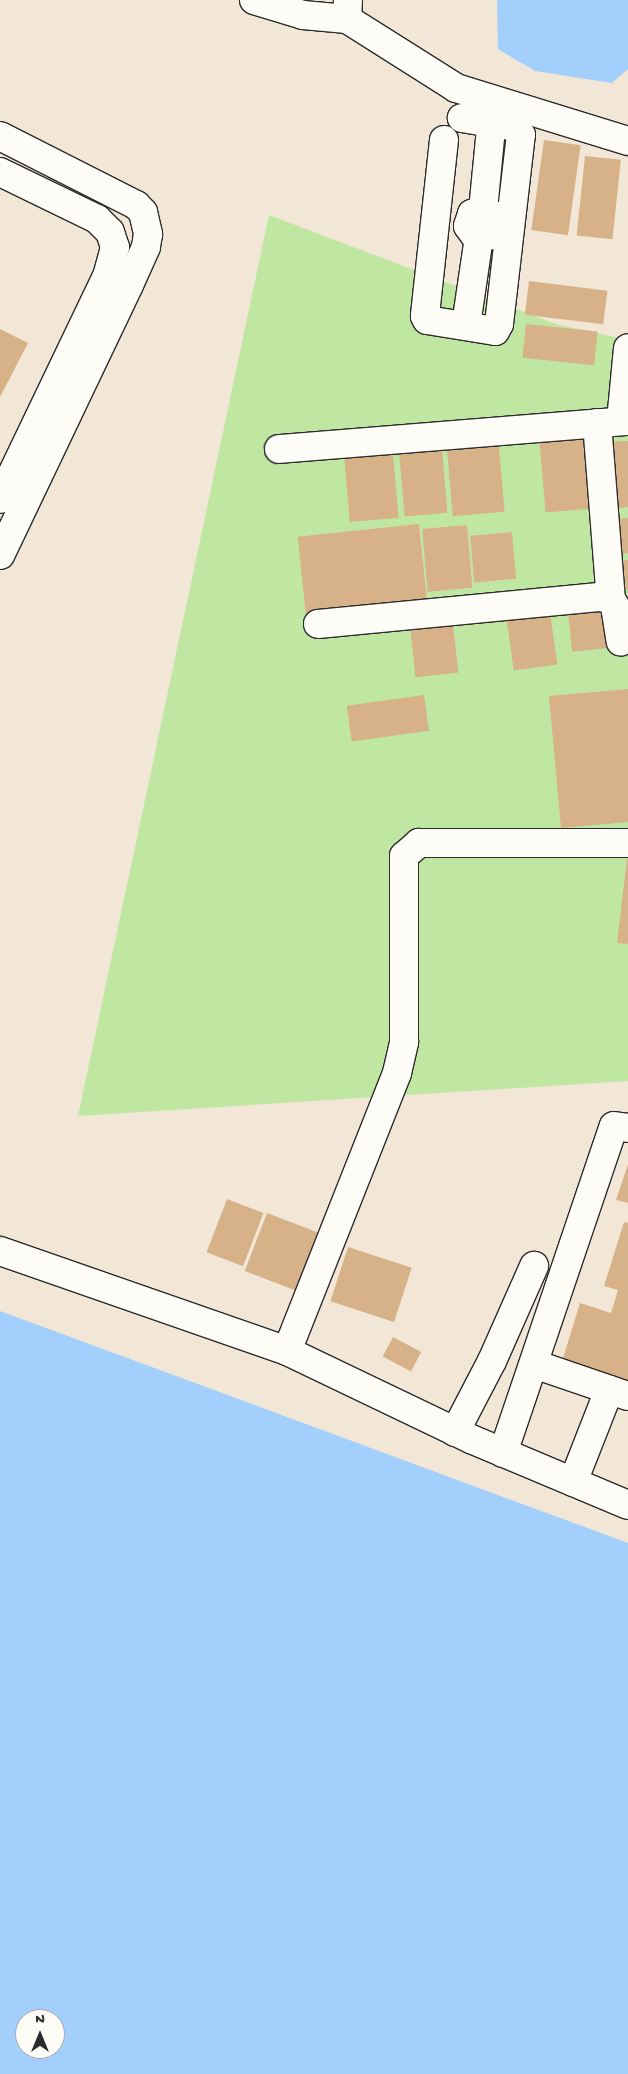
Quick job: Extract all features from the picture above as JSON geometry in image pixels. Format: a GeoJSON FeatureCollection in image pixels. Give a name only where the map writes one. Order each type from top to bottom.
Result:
{"type":"FeatureCollection","features":[{"type":"Feature","properties":{"kind":"street"},"geometry":{"type":"LineString","coordinates":[[254,0],[303,15],[348,9],[492,112],[628,141]]}},
{"type":"Feature","properties":{"kind":"street"},"geometry":{"type":"LineString","coordinates":[[462,118],[492,112]]}},
{"type":"Feature","properties":{"kind":"street"},"geometry":{"type":"LineString","coordinates":[[444,140],[438,217],[425,316],[428,320],[466,325],[487,224],[492,112]]}},
{"type":"Feature","properties":{"kind":"street"},"geometry":{"type":"LineString","coordinates":[[0,136],[136,205],[143,212],[148,234],[146,247],[129,285],[0,555]]}},
{"type":"Feature","properties":{"kind":"street"},"geometry":{"type":"LineString","coordinates":[[0,172],[97,219],[110,232],[115,247],[107,276],[0,499]]}},
{"type":"Feature","properties":{"kind":"street"},"geometry":{"type":"LineString","coordinates":[[438,217],[487,224]]}},
{"type":"Feature","properties":{"kind":"street"},"geometry":{"type":"LineString","coordinates":[[620,642],[611,599],[616,422],[628,348]]}},
{"type":"Feature","properties":{"kind":"street"},"geometry":{"type":"LineString","coordinates":[[280,449],[616,422]]}},
{"type":"Feature","properties":{"kind":"street"},"geometry":{"type":"LineString","coordinates":[[318,624],[599,597],[611,599]]}},
{"type":"Feature","properties":{"kind":"street"},"geometry":{"type":"LineString","coordinates":[[287,1351],[397,1073],[404,1042],[404,856],[419,843],[628,843]]}},
{"type":"Feature","properties":{"kind":"street"},"geometry":{"type":"LineString","coordinates":[[503,1453],[614,1126],[628,1128]]}},
{"type":"Feature","properties":{"kind":"street"},"geometry":{"type":"LineString","coordinates":[[0,1251],[287,1351],[455,1432],[628,1504]]}},
{"type":"Feature","properties":{"kind":"street"},"geometry":{"type":"LineString","coordinates":[[455,1432],[492,1361],[534,1266]]}},
{"type":"Feature","properties":{"kind":"street"},"geometry":{"type":"LineString","coordinates":[[534,1364],[619,1393],[573,1482]]}},
{"type":"Feature","properties":{"kind":"green space"},"geometry":{"type":"Polygon","coordinates":[[[269,215],[556,324],[628,340],[628,1081],[78,1116],[269,215]]]}},
{"type":"Feature","properties":{"kind":"water"},"geometry":{"type":"Polygon","coordinates":[[[497,0],[628,0],[628,69],[612,83],[535,71],[498,49],[497,0]]]}},
{"type":"Feature","properties":{"kind":"water"},"geometry":{"type":"Polygon","coordinates":[[[0,1311],[628,1543],[628,2074],[0,2074],[0,1311]]]}},
{"type":"Feature","properties":{"kind":"building"},"geometry":{"type":"Polygon","coordinates":[[[544,140],[581,145],[568,235],[531,230],[544,140]]]}},
{"type":"Feature","properties":{"kind":"building"},"geometry":{"type":"Polygon","coordinates":[[[585,156],[621,160],[612,239],[577,236],[585,156]]]}},
{"type":"Feature","properties":{"kind":"building"},"geometry":{"type":"Polygon","coordinates":[[[529,281],[607,291],[603,324],[525,315],[529,281]]]}},
{"type":"Feature","properties":{"kind":"building"},"geometry":{"type":"Polygon","coordinates":[[[526,324],[598,332],[594,365],[522,358],[526,324]]]}},
{"type":"Feature","properties":{"kind":"building"},"geometry":{"type":"Polygon","coordinates":[[[0,329],[28,343],[0,397],[0,329]]]}},
{"type":"Feature","properties":{"kind":"building"},"geometry":{"type":"Polygon","coordinates":[[[583,435],[589,509],[546,513],[539,439],[583,435]]]}},
{"type":"Feature","properties":{"kind":"building"},"geometry":{"type":"Polygon","coordinates":[[[498,436],[505,512],[453,516],[446,441],[498,436]]]}},
{"type":"Feature","properties":{"kind":"building"},"geometry":{"type":"Polygon","coordinates":[[[441,438],[448,513],[405,516],[398,442],[441,438]]]}},
{"type":"Feature","properties":{"kind":"building"},"geometry":{"type":"Polygon","coordinates":[[[628,441],[628,507],[615,509],[609,442],[628,441]]]}},
{"type":"Feature","properties":{"kind":"building"},"geometry":{"type":"Polygon","coordinates":[[[392,442],[399,518],[350,522],[343,446],[392,442]]]}},
{"type":"Feature","properties":{"kind":"building"},"geometry":{"type":"Polygon","coordinates":[[[628,518],[628,553],[621,554],[618,519],[628,518]]]}},
{"type":"Feature","properties":{"kind":"building"},"geometry":{"type":"Polygon","coordinates":[[[419,524],[427,605],[306,617],[298,537],[419,524]]]}},
{"type":"Feature","properties":{"kind":"building"},"geometry":{"type":"Polygon","coordinates":[[[467,525],[472,588],[428,592],[422,529],[467,525]]]}},
{"type":"Feature","properties":{"kind":"building"},"geometry":{"type":"Polygon","coordinates":[[[512,532],[516,579],[474,582],[470,536],[512,532]]]}},
{"type":"Feature","properties":{"kind":"building"},"geometry":{"type":"Polygon","coordinates":[[[623,560],[628,560],[628,589],[626,590],[623,560]]]}},
{"type":"Feature","properties":{"kind":"building"},"geometry":{"type":"Polygon","coordinates":[[[549,605],[557,664],[514,671],[505,611],[549,605]]]}},
{"type":"Feature","properties":{"kind":"building"},"geometry":{"type":"Polygon","coordinates":[[[606,610],[610,648],[572,652],[568,614],[606,610]]]}},
{"type":"Feature","properties":{"kind":"building"},"geometry":{"type":"Polygon","coordinates":[[[453,623],[458,673],[415,677],[410,627],[453,623]]]}},
{"type":"Feature","properties":{"kind":"building"},"geometry":{"type":"Polygon","coordinates":[[[628,689],[628,822],[561,828],[549,696],[628,689]]]}},
{"type":"Feature","properties":{"kind":"building"},"geometry":{"type":"Polygon","coordinates":[[[424,695],[429,731],[352,742],[347,706],[424,695]]]}},
{"type":"Feature","properties":{"kind":"building"},"geometry":{"type":"Polygon","coordinates":[[[628,859],[628,944],[617,943],[628,859]]]}},
{"type":"Feature","properties":{"kind":"building"},"geometry":{"type":"Polygon","coordinates":[[[628,1164],[628,1203],[616,1200],[628,1164]]]}},
{"type":"Feature","properties":{"kind":"building"},"geometry":{"type":"Polygon","coordinates":[[[227,1199],[263,1213],[243,1266],[207,1252],[227,1199]]]}},
{"type":"Feature","properties":{"kind":"building"},"geometry":{"type":"Polygon","coordinates":[[[267,1213],[321,1234],[299,1292],[245,1271],[267,1213]]]}},
{"type":"Feature","properties":{"kind":"building"},"geometry":{"type":"Polygon","coordinates":[[[624,1222],[628,1223],[628,1390],[560,1368],[580,1303],[611,1313],[618,1290],[604,1286],[624,1222]]]}},
{"type":"Feature","properties":{"kind":"building"},"geometry":{"type":"Polygon","coordinates":[[[348,1247],[412,1268],[394,1322],[330,1301],[348,1247]]]}},
{"type":"Feature","properties":{"kind":"building"},"geometry":{"type":"Polygon","coordinates":[[[393,1337],[421,1352],[411,1371],[383,1356],[393,1337]]]}}]}
